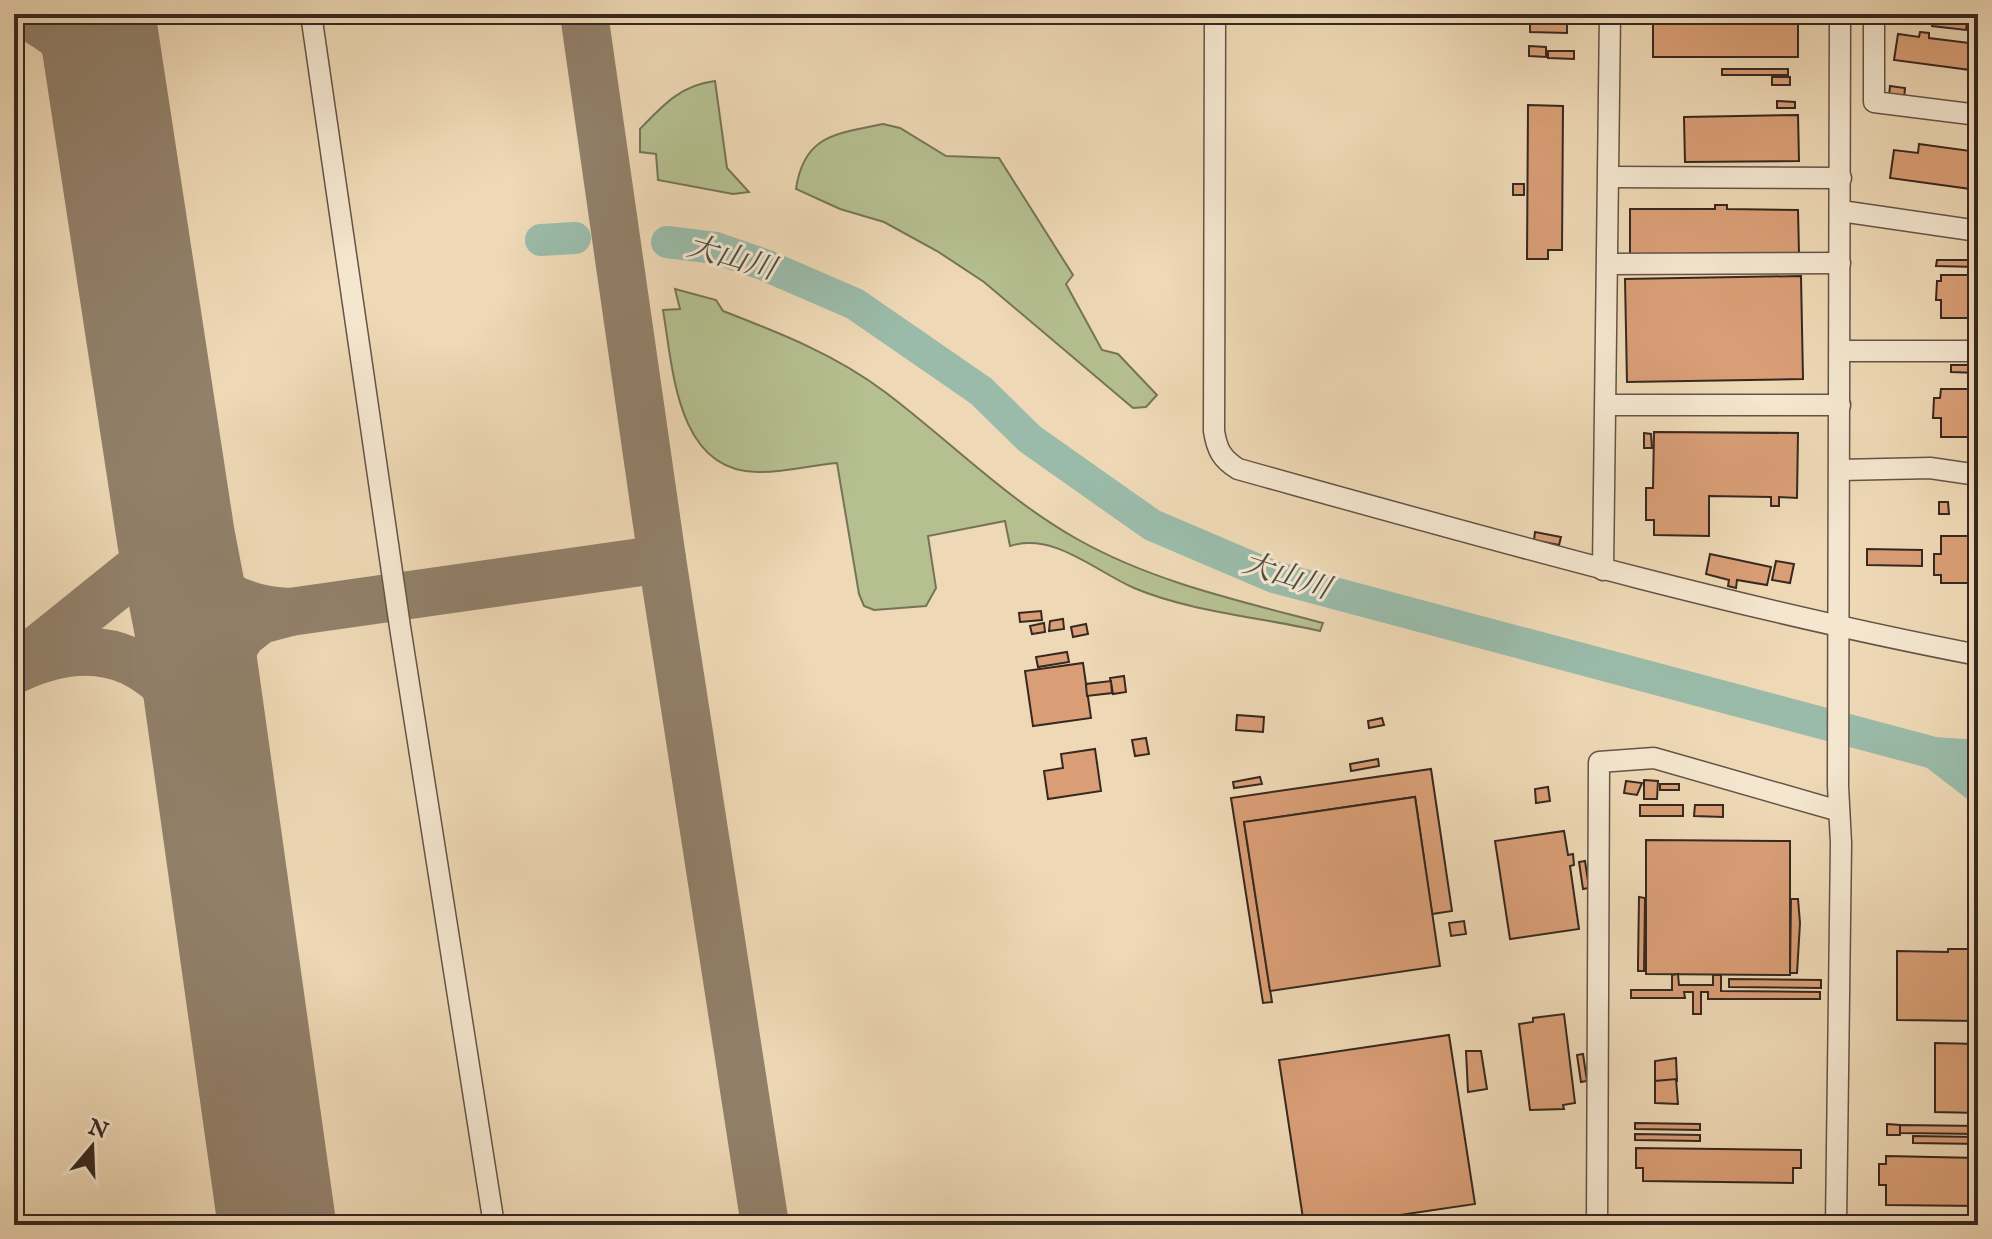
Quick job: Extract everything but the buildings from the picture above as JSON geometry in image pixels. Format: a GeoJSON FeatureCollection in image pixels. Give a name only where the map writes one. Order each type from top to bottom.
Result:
{"type":"FeatureCollection","features":[{"type":"Feature","properties":{"kind":"lane"},"geometry":{"type":"LineString","coordinates":[[311,14],[400,627],[494,1225]]}},
{"type":"Feature","properties":{"kind":"lane"},"geometry":{"type":"LineString","coordinates":[[1215,14],[1214,431],[1220,455],[1238,469],[1603,570],[1839,628],[1978,655]]}},
{"type":"Feature","properties":{"kind":"lane"},"geometry":{"type":"LineString","coordinates":[[1603,570],[1610,14]]}},
{"type":"Feature","properties":{"kind":"lane"},"geometry":{"type":"LineString","coordinates":[[1836,1225],[1840,14]]}},
{"type":"Feature","properties":{"kind":"lane"},"geometry":{"type":"LineString","coordinates":[[1874,14],[1874,102],[1978,115]]}},
{"type":"Feature","properties":{"kind":"lane"},"geometry":{"type":"LineString","coordinates":[[1609,177],[1841,178]]}},
{"type":"Feature","properties":{"kind":"lane"},"geometry":{"type":"LineString","coordinates":[[1841,211],[1978,231]]}},
{"type":"Feature","properties":{"kind":"lane"},"geometry":{"type":"LineString","coordinates":[[1608,264],[1840,263]]}},
{"type":"Feature","properties":{"kind":"lane"},"geometry":{"type":"LineString","coordinates":[[1840,351],[1978,351]]}},
{"type":"Feature","properties":{"kind":"lane"},"geometry":{"type":"LineString","coordinates":[[1606,405],[1840,405]]}},
{"type":"Feature","properties":{"kind":"lane"},"geometry":{"type":"LineString","coordinates":[[1840,470],[1930,468],[1978,475]]}},
{"type":"Feature","properties":{"kind":"lane"},"geometry":{"type":"LineString","coordinates":[[1597,1225],[1599,762],[1654,758],[1839,811]]}},
{"type":"Feature","properties":{"kind":"green space"},"geometry":{"type":"Polygon","coordinates":[[[715,81],[727,168],[749,192],[733,194],[658,180],[656,154],[640,152],[640,129],[657,112],[682,92],[715,81]]]}},
{"type":"Feature","properties":{"kind":"green space"},"geometry":{"type":"Polygon","coordinates":[[[883,124],[900,128],[946,156],[999,158],[1073,275],[1066,284],[1102,350],[1118,354],[1157,395],[1146,407],[1133,408],[984,282],[937,251],[884,222],[840,209],[796,189],[806,157],[815,147],[837,134],[883,124]]]}},
{"type":"Feature","properties":{"kind":"green space"},"geometry":{"type":"Polygon","coordinates":[[[675,289],[716,300],[723,311],[807,346],[847,367],[885,392],[1026,506],[1077,539],[1166,579],[1323,623],[1320,631],[1156,596],[1119,581],[1074,555],[1042,544],[1010,546],[1005,521],[928,536],[936,588],[926,606],[874,610],[864,606],[859,594],[837,463],[767,472],[730,467],[710,454],[694,436],[676,386],[663,310],[680,309],[675,289]]]}},
{"type":"Feature","properties":{"kind":"waterway","name":"大山川"},"geometry":{"type":"LineString","coordinates":[[541,240],[575,238]]}},
{"type":"Feature","properties":{"kind":"waterway","name":"大山川"},"geometry":{"type":"LineString","coordinates":[[667,242],[716,248],[765,265],[855,304],[981,391],[1030,439],[1152,525],[1274,577],[1934,753],[1978,756]]}},
{"type":"Feature","properties":{"kind":"waterway"},"geometry":{"type":"LineString","coordinates":[[1934,753],[1978,787]]}},
{"type":"Feature","properties":{"kind":"taxiway"},"geometry":{"type":"LineString","coordinates":[[24,14],[55,33],[75,51],[110,102]]}},
{"type":"Feature","properties":{"kind":"taxiway"},"geometry":{"type":"LineString","coordinates":[[584,14],[662,559],[765,1225]]}},
{"type":"Feature","properties":{"kind":"taxiway"},"geometry":{"type":"LineString","coordinates":[[27,658],[176,538]]}},
{"type":"Feature","properties":{"kind":"taxiway"},"geometry":{"type":"LineString","coordinates":[[179,554],[204,579],[228,596],[254,607],[290,612]]}},
{"type":"Feature","properties":{"kind":"taxiway"},"geometry":{"type":"LineString","coordinates":[[204,708],[218,672],[242,634],[260,620],[290,612],[662,559]]}},
{"type":"Feature","properties":{"kind":"taxiway"},"geometry":{"type":"LineString","coordinates":[[14,670],[47,657],[78,652],[106,653],[131,661],[175,695],[210,751]]}},
{"type":"Feature","properties":{"kind":"runway"},"geometry":{"type":"LineString","coordinates":[[96,14],[176,538],[193,626],[277,1225]]}}]}
